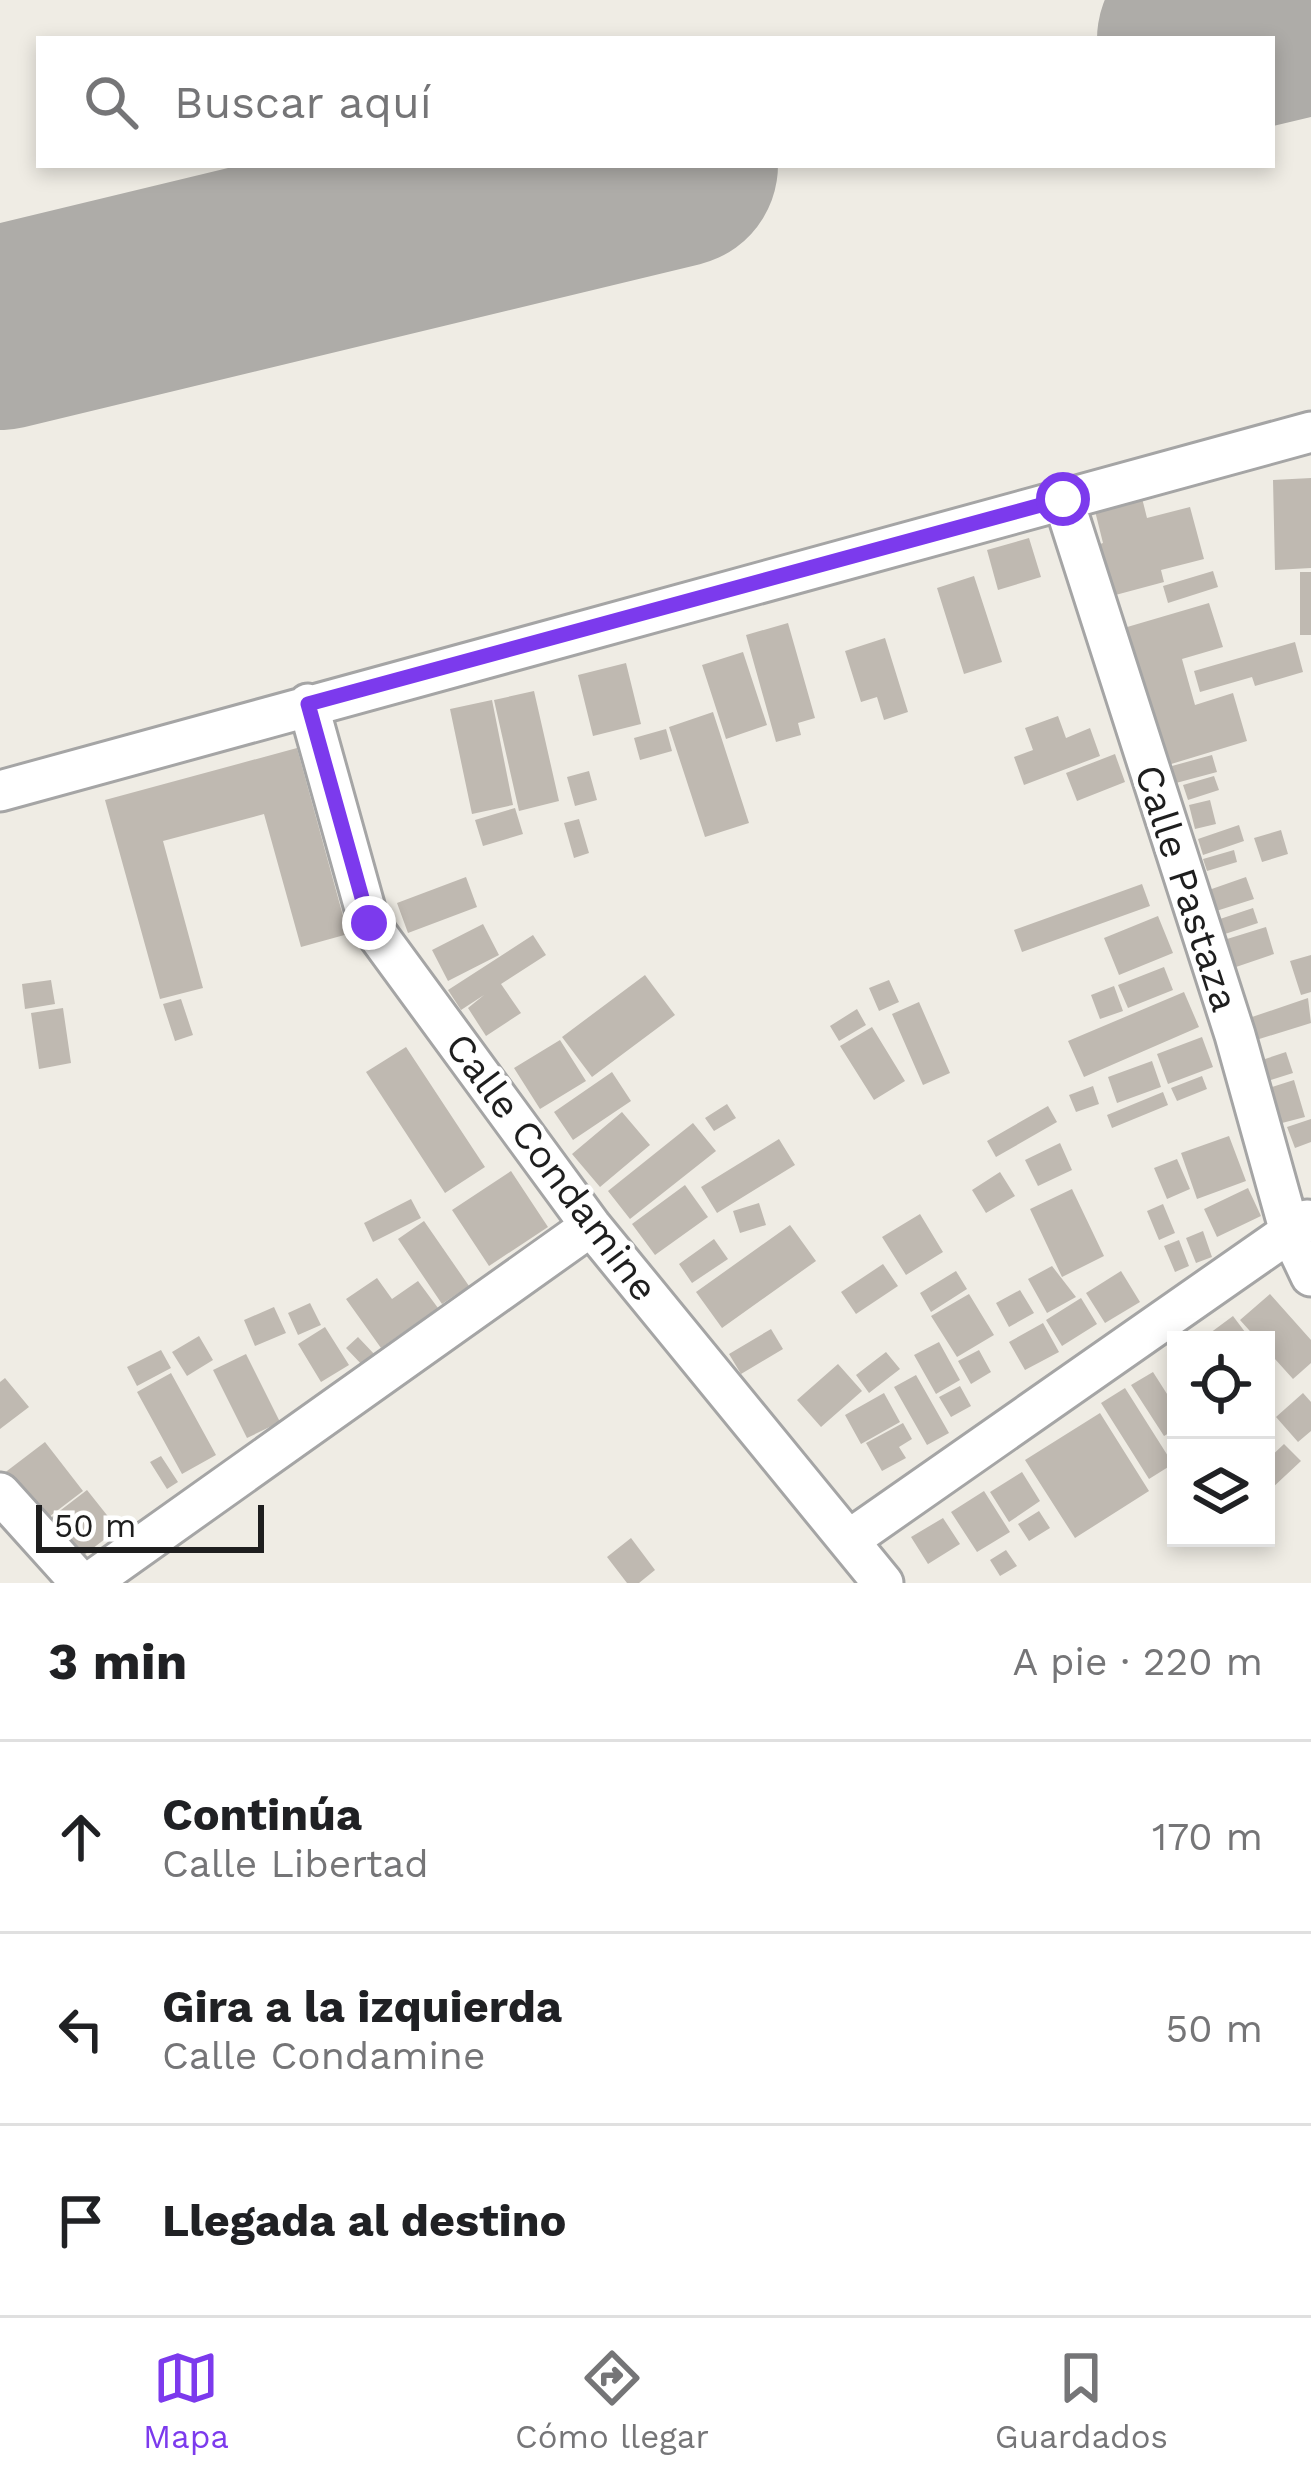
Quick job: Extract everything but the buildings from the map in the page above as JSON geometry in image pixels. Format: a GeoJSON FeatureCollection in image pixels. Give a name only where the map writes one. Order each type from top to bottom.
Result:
{"type":"FeatureCollection","features":[{"type":"Feature","properties":{"kind":"street"},"geometry":{"type":"LineString","coordinates":[[0,791],[1311,432]]}},
{"type":"Feature","properties":{"kind":"street","name":"Calle Pastaza"},"geometry":{"type":"LineString","coordinates":[[1063,499],[1300,1225],[1311,1276]]}},
{"type":"Feature","properties":{"kind":"street","name":"Calle Condamine"},"geometry":{"type":"LineString","coordinates":[[308,704],[369,923],[591,1226],[883,1583]]}},
{"type":"Feature","properties":{"kind":"street"},"geometry":{"type":"LineString","coordinates":[[849,1540],[1300,1225]]}},
{"type":"Feature","properties":{"kind":"street"},"geometry":{"type":"LineString","coordinates":[[0,1493],[85,1583],[591,1226]]}},
{"type":"Feature","properties":{"kind":"runway"},"geometry":{"type":"LineString","coordinates":[[1211,36],[1311,12]]}},
{"type":"Feature","properties":{"kind":"runway"},"geometry":{"type":"LineString","coordinates":[[0,328],[664,168]]}},
{"type":"Feature","properties":{"kind":"route"},"geometry":{"type":"LineString","coordinates":[[369,923],[308,704],[1063,499]]}}]}
